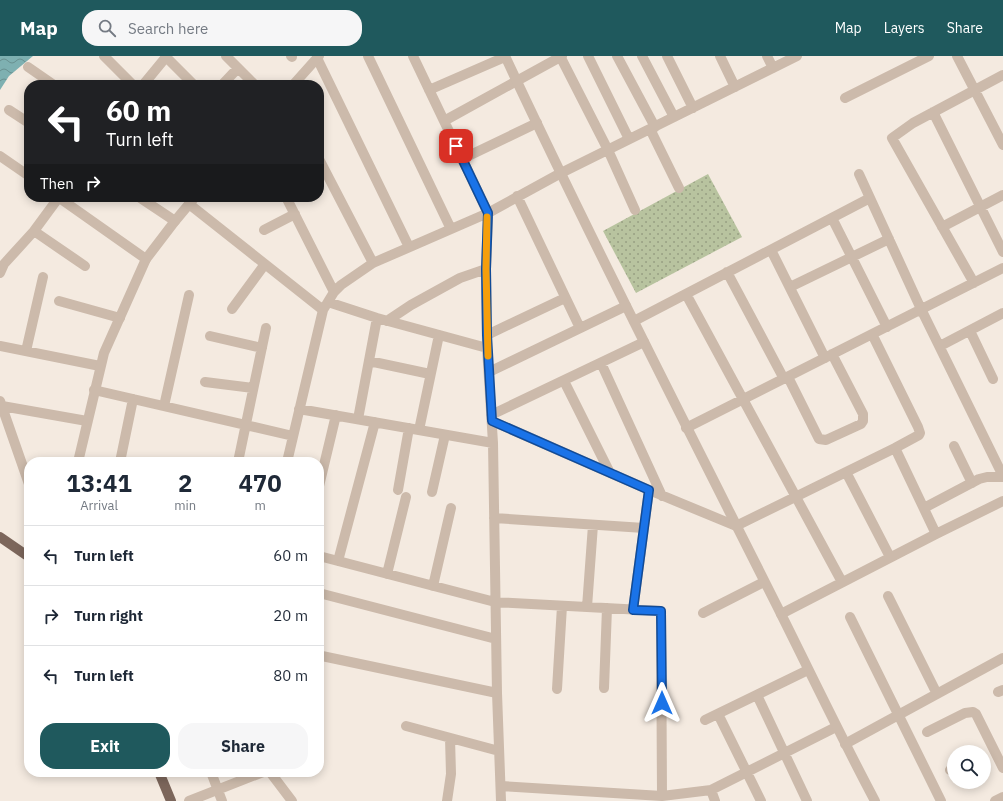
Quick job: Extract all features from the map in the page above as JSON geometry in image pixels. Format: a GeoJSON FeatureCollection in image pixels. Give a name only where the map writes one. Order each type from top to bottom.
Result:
{"type":"FeatureCollection","features":[{"type":"Feature","properties":{"kind":"main road"},"geometry":{"type":"LineString","coordinates":[[0,538],[24,554]]}},
{"type":"Feature","properties":{"kind":"main road"},"geometry":{"type":"LineString","coordinates":[[161,777],[171,801]]}},
{"type":"Feature","properties":{"kind":"street"},"geometry":{"type":"LineString","coordinates":[[104,56],[128,80]]}},
{"type":"Feature","properties":{"kind":"street"},"geometry":{"type":"LineString","coordinates":[[147,80],[165,56],[189,80]]}},
{"type":"Feature","properties":{"kind":"street"},"geometry":{"type":"LineString","coordinates":[[227,56],[250,80]]}},
{"type":"Feature","properties":{"kind":"street"},"geometry":{"type":"LineString","coordinates":[[368,56],[451,229]]}},
{"type":"Feature","properties":{"kind":"street"},"geometry":{"type":"LineString","coordinates":[[415,56],[429,90],[488,213],[486,269],[487,348],[493,443],[497,693],[501,801]]}},
{"type":"Feature","properties":{"kind":"street"},"geometry":{"type":"LineString","coordinates":[[444,121],[561,56],[608,150],[635,210]]}},
{"type":"Feature","properties":{"kind":"street"},"geometry":{"type":"LineString","coordinates":[[588,56],[629,139]]}},
{"type":"Feature","properties":{"kind":"street"},"geometry":{"type":"LineString","coordinates":[[617,56],[679,188]]}},
{"type":"Feature","properties":{"kind":"street"},"geometry":{"type":"LineString","coordinates":[[642,56],[674,117]]}},
{"type":"Feature","properties":{"kind":"street"},"geometry":{"type":"LineString","coordinates":[[667,56],[693,108]]}},
{"type":"Feature","properties":{"kind":"street"},"geometry":{"type":"LineString","coordinates":[[720,56],[735,86]]}},
{"type":"Feature","properties":{"kind":"street"},"geometry":{"type":"LineString","coordinates":[[767,56],[773,68]]}},
{"type":"Feature","properties":{"kind":"street"},"geometry":{"type":"LineString","coordinates":[[288,457],[325,306],[334,292],[341,285],[373,264],[488,213],[561,173],[797,56]]}},
{"type":"Feature","properties":{"kind":"street"},"geometry":{"type":"LineString","coordinates":[[846,98],[929,56]]}},
{"type":"Feature","properties":{"kind":"street"},"geometry":{"type":"LineString","coordinates":[[957,56],[1000,133],[1003,144]]}},
{"type":"Feature","properties":{"kind":"street"},"geometry":{"type":"LineString","coordinates":[[297,80],[318,57],[409,247]]}},
{"type":"Feature","properties":{"kind":"street"},"geometry":{"type":"LineString","coordinates":[[429,90],[505,57],[686,428],[781,614],[836,727],[875,801]]}},
{"type":"Feature","properties":{"kind":"street"},"geometry":{"type":"LineString","coordinates":[[28,67],[47,80]]}},
{"type":"Feature","properties":{"kind":"street"},"geometry":{"type":"LineString","coordinates":[[227,80],[238,68]]}},
{"type":"Feature","properties":{"kind":"street"},"geometry":{"type":"LineString","coordinates":[[974,283],[892,138],[913,123],[1003,75]]}},
{"type":"Feature","properties":{"kind":"street"},"geometry":{"type":"LineString","coordinates":[[9,110],[24,120]]}},
{"type":"Feature","properties":{"kind":"street"},"geometry":{"type":"LineString","coordinates":[[933,112],[980,207],[1002,245]]}},
{"type":"Feature","properties":{"kind":"street"},"geometry":{"type":"LineString","coordinates":[[462,159],[536,123]]}},
{"type":"Feature","properties":{"kind":"street"},"geometry":{"type":"LineString","coordinates":[[0,156],[24,173]]}},
{"type":"Feature","properties":{"kind":"street"},"geometry":{"type":"LineString","coordinates":[[324,169],[373,264]]}},
{"type":"Feature","properties":{"kind":"street"},"geometry":{"type":"LineString","coordinates":[[858,174],[921,309],[1003,476],[982,478],[924,508]]}},
{"type":"Feature","properties":{"kind":"street"},"geometry":{"type":"LineString","coordinates":[[942,227],[1003,195]]}},
{"type":"Feature","properties":{"kind":"street"},"geometry":{"type":"LineString","coordinates":[[517,196],[580,328]]}},
{"type":"Feature","properties":{"kind":"street"},"geometry":{"type":"LineString","coordinates":[[634,321],[870,198]]}},
{"type":"Feature","properties":{"kind":"street"},"geometry":{"type":"LineString","coordinates":[[0,273],[4,264],[34,231],[55,202]]}},
{"type":"Feature","properties":{"kind":"street"},"geometry":{"type":"LineString","coordinates":[[66,202],[146,259]]}},
{"type":"Feature","properties":{"kind":"street"},"geometry":{"type":"LineString","coordinates":[[146,202],[175,221]]}},
{"type":"Feature","properties":{"kind":"street"},"geometry":{"type":"LineString","coordinates":[[79,457],[104,353],[146,259],[190,202]]}},
{"type":"Feature","properties":{"kind":"street"},"geometry":{"type":"LineString","coordinates":[[194,202],[265,264],[325,306],[382,319],[487,348]]}},
{"type":"Feature","properties":{"kind":"street"},"geometry":{"type":"LineString","coordinates":[[289,202],[334,292]]}},
{"type":"Feature","properties":{"kind":"street"},"geometry":{"type":"LineString","coordinates":[[264,230],[295,214]]}},
{"type":"Feature","properties":{"kind":"street"},"geometry":{"type":"LineString","coordinates":[[832,218],[887,327]]}},
{"type":"Feature","properties":{"kind":"street"},"geometry":{"type":"LineString","coordinates":[[34,231],[85,266]]}},
{"type":"Feature","properties":{"kind":"street"},"geometry":{"type":"LineString","coordinates":[[790,288],[889,238]]}},
{"type":"Feature","properties":{"kind":"street"},"geometry":{"type":"LineString","coordinates":[[727,272],[819,439],[826,440],[861,424],[864,422],[863,414],[790,288],[771,250]]}},
{"type":"Feature","properties":{"kind":"street"},"geometry":{"type":"LineString","coordinates":[[232,309],[265,264]]}},
{"type":"Feature","properties":{"kind":"street"},"geometry":{"type":"LineString","coordinates":[[686,428],[1003,268]]}},
{"type":"Feature","properties":{"kind":"street"},"geometry":{"type":"LineString","coordinates":[[358,419],[369,361],[382,319],[460,278],[486,269]]}},
{"type":"Feature","properties":{"kind":"street"},"geometry":{"type":"LineString","coordinates":[[26,351],[43,277]]}},
{"type":"Feature","properties":{"kind":"street"},"geometry":{"type":"LineString","coordinates":[[686,294],[842,582]]}},
{"type":"Feature","properties":{"kind":"street"},"geometry":{"type":"LineString","coordinates":[[164,406],[189,295]]}},
{"type":"Feature","properties":{"kind":"street"},"geometry":{"type":"LineString","coordinates":[[487,335],[565,298]]}},
{"type":"Feature","properties":{"kind":"street"},"geometry":{"type":"LineString","coordinates":[[59,301],[120,318]]}},
{"type":"Feature","properties":{"kind":"street"},"geometry":{"type":"LineString","coordinates":[[489,372],[626,306]]}},
{"type":"Feature","properties":{"kind":"street"},"geometry":{"type":"LineString","coordinates":[[940,346],[1002,315]]}},
{"type":"Feature","properties":{"kind":"street"},"geometry":{"type":"LineString","coordinates":[[239,457],[266,328]]}},
{"type":"Feature","properties":{"kind":"street"},"geometry":{"type":"LineString","coordinates":[[970,331],[993,379]]}},
{"type":"Feature","properties":{"kind":"street"},"geometry":{"type":"LineString","coordinates":[[492,418],[610,473],[736,526],[919,435],[920,430],[872,334]]}},
{"type":"Feature","properties":{"kind":"street"},"geometry":{"type":"LineString","coordinates":[[387,574],[414,429],[430,374],[439,335]]}},
{"type":"Feature","properties":{"kind":"street"},"geometry":{"type":"LineString","coordinates":[[210,336],[262,348]]}},
{"type":"Feature","properties":{"kind":"street"},"geometry":{"type":"LineString","coordinates":[[492,418],[644,342]]}},
{"type":"Feature","properties":{"kind":"street"},"geometry":{"type":"LineString","coordinates":[[0,346],[100,366]]}},
{"type":"Feature","properties":{"kind":"street"},"geometry":{"type":"LineString","coordinates":[[369,361],[430,374]]}},
{"type":"Feature","properties":{"kind":"street"},"geometry":{"type":"LineString","coordinates":[[601,363],[662,496]]}},
{"type":"Feature","properties":{"kind":"street"},"geometry":{"type":"LineString","coordinates":[[564,381],[610,473]]}},
{"type":"Feature","properties":{"kind":"street"},"geometry":{"type":"LineString","coordinates":[[205,382],[253,388]]}},
{"type":"Feature","properties":{"kind":"street"},"geometry":{"type":"LineString","coordinates":[[94,390],[293,436]]}},
{"type":"Feature","properties":{"kind":"street"},"geometry":{"type":"LineString","coordinates":[[121,457],[133,399]]}},
{"type":"Feature","properties":{"kind":"street"},"geometry":{"type":"LineString","coordinates":[[1,403],[87,422]]}},
{"type":"Feature","properties":{"kind":"street"},"geometry":{"type":"LineString","coordinates":[[1,403],[24,470]]}},
{"type":"Feature","properties":{"kind":"street"},"geometry":{"type":"LineString","coordinates":[[299,409],[493,443]]}},
{"type":"Feature","properties":{"kind":"street"},"geometry":{"type":"LineString","coordinates":[[324,465],[336,415]]}},
{"type":"Feature","properties":{"kind":"street"},"geometry":{"type":"LineString","coordinates":[[338,561],[375,422]]}},
{"type":"Feature","properties":{"kind":"street"},"geometry":{"type":"LineString","coordinates":[[432,492],[445,435]]}},
{"type":"Feature","properties":{"kind":"street"},"geometry":{"type":"LineString","coordinates":[[954,446],[972,483]]}},
{"type":"Feature","properties":{"kind":"street"},"geometry":{"type":"LineString","coordinates":[[895,448],[936,534]]}},
{"type":"Feature","properties":{"kind":"street"},"geometry":{"type":"LineString","coordinates":[[846,472],[890,557]]}},
{"type":"Feature","properties":{"kind":"street"},"geometry":{"type":"LineString","coordinates":[[633,610],[649,490]]}},
{"type":"Feature","properties":{"kind":"street"},"geometry":{"type":"LineString","coordinates":[[781,614],[890,557],[1003,501]]}},
{"type":"Feature","properties":{"kind":"street"},"geometry":{"type":"LineString","coordinates":[[433,586],[451,508]]}},
{"type":"Feature","properties":{"kind":"street"},"geometry":{"type":"LineString","coordinates":[[494,518],[644,528]]}},
{"type":"Feature","properties":{"kind":"street"},"geometry":{"type":"LineString","coordinates":[[587,607],[593,525]]}},
{"type":"Feature","properties":{"kind":"street"},"geometry":{"type":"LineString","coordinates":[[324,557],[495,602],[661,611],[662,796]]}},
{"type":"Feature","properties":{"kind":"street"},"geometry":{"type":"LineString","coordinates":[[703,613],[764,582]]}},
{"type":"Feature","properties":{"kind":"street"},"geometry":{"type":"LineString","coordinates":[[324,594],[496,639]]}},
{"type":"Feature","properties":{"kind":"street"},"geometry":{"type":"LineString","coordinates":[[888,596],[937,694]]}},
{"type":"Feature","properties":{"kind":"street"},"geometry":{"type":"LineString","coordinates":[[557,689],[562,606]]}},
{"type":"Feature","properties":{"kind":"street"},"geometry":{"type":"LineString","coordinates":[[604,688],[607,608]]}},
{"type":"Feature","properties":{"kind":"street"},"geometry":{"type":"LineString","coordinates":[[850,617],[942,801]]}},
{"type":"Feature","properties":{"kind":"street"},"geometry":{"type":"LineString","coordinates":[[324,656],[497,693]]}},
{"type":"Feature","properties":{"kind":"street"},"geometry":{"type":"LineString","coordinates":[[845,744],[1003,658]]}},
{"type":"Feature","properties":{"kind":"street"},"geometry":{"type":"LineString","coordinates":[[705,720],[808,670]]}},
{"type":"Feature","properties":{"kind":"street"},"geometry":{"type":"LineString","coordinates":[[757,695],[807,801]]}},
{"type":"Feature","properties":{"kind":"street"},"geometry":{"type":"LineString","coordinates":[[927,732],[965,713],[973,712],[976,714],[986,745]]}},
{"type":"Feature","properties":{"kind":"street"},"geometry":{"type":"LineString","coordinates":[[718,714],[761,801]]}},
{"type":"Feature","properties":{"kind":"street"},"geometry":{"type":"LineString","coordinates":[[406,726],[499,751]]}},
{"type":"Feature","properties":{"kind":"street"},"geometry":{"type":"LineString","coordinates":[[501,786],[601,797],[662,796],[710,790],[836,727]]}},
{"type":"Feature","properties":{"kind":"street"},"geometry":{"type":"LineString","coordinates":[[447,801],[451,774],[450,738]]}},
{"type":"Feature","properties":{"kind":"street"},"geometry":{"type":"LineString","coordinates":[[991,754],[1003,768]]}},
{"type":"Feature","properties":{"kind":"street"},"geometry":{"type":"LineString","coordinates":[[213,777],[222,801]]}},
{"type":"Feature","properties":{"kind":"street"},"geometry":{"type":"LineString","coordinates":[[189,801],[250,777]]}},
{"type":"Feature","properties":{"kind":"street"},"geometry":{"type":"LineString","coordinates":[[274,777],[292,801]]}},
{"type":"Feature","properties":{"kind":"street"},"geometry":{"type":"LineString","coordinates":[[710,790],[715,801]]}},
{"type":"Feature","properties":{"kind":"street"},"geometry":{"type":"LineString","coordinates":[[995,801],[1003,797]]}},
{"type":"Feature","properties":{"kind":"green space"},"geometry":{"type":"Polygon","coordinates":[[[708,174],[742,237],[636,293],[603,231],[708,174]]]}},
{"type":"Feature","properties":{"kind":"water"},"geometry":{"type":"Polygon","coordinates":[[[0,56],[33,56],[9,76],[0,90],[0,56]]]}},
{"type":"Feature","properties":{"kind":"slow traffic"},"geometry":{"type":"LineString","coordinates":[[487,217],[486,269],[488,356]]}},
{"type":"Feature","properties":{"kind":"route"},"geometry":{"type":"LineString","coordinates":[[456,146],[488,213],[486,269],[487,348],[492,421],[649,490],[633,610],[661,611],[662,703]]}}]}
